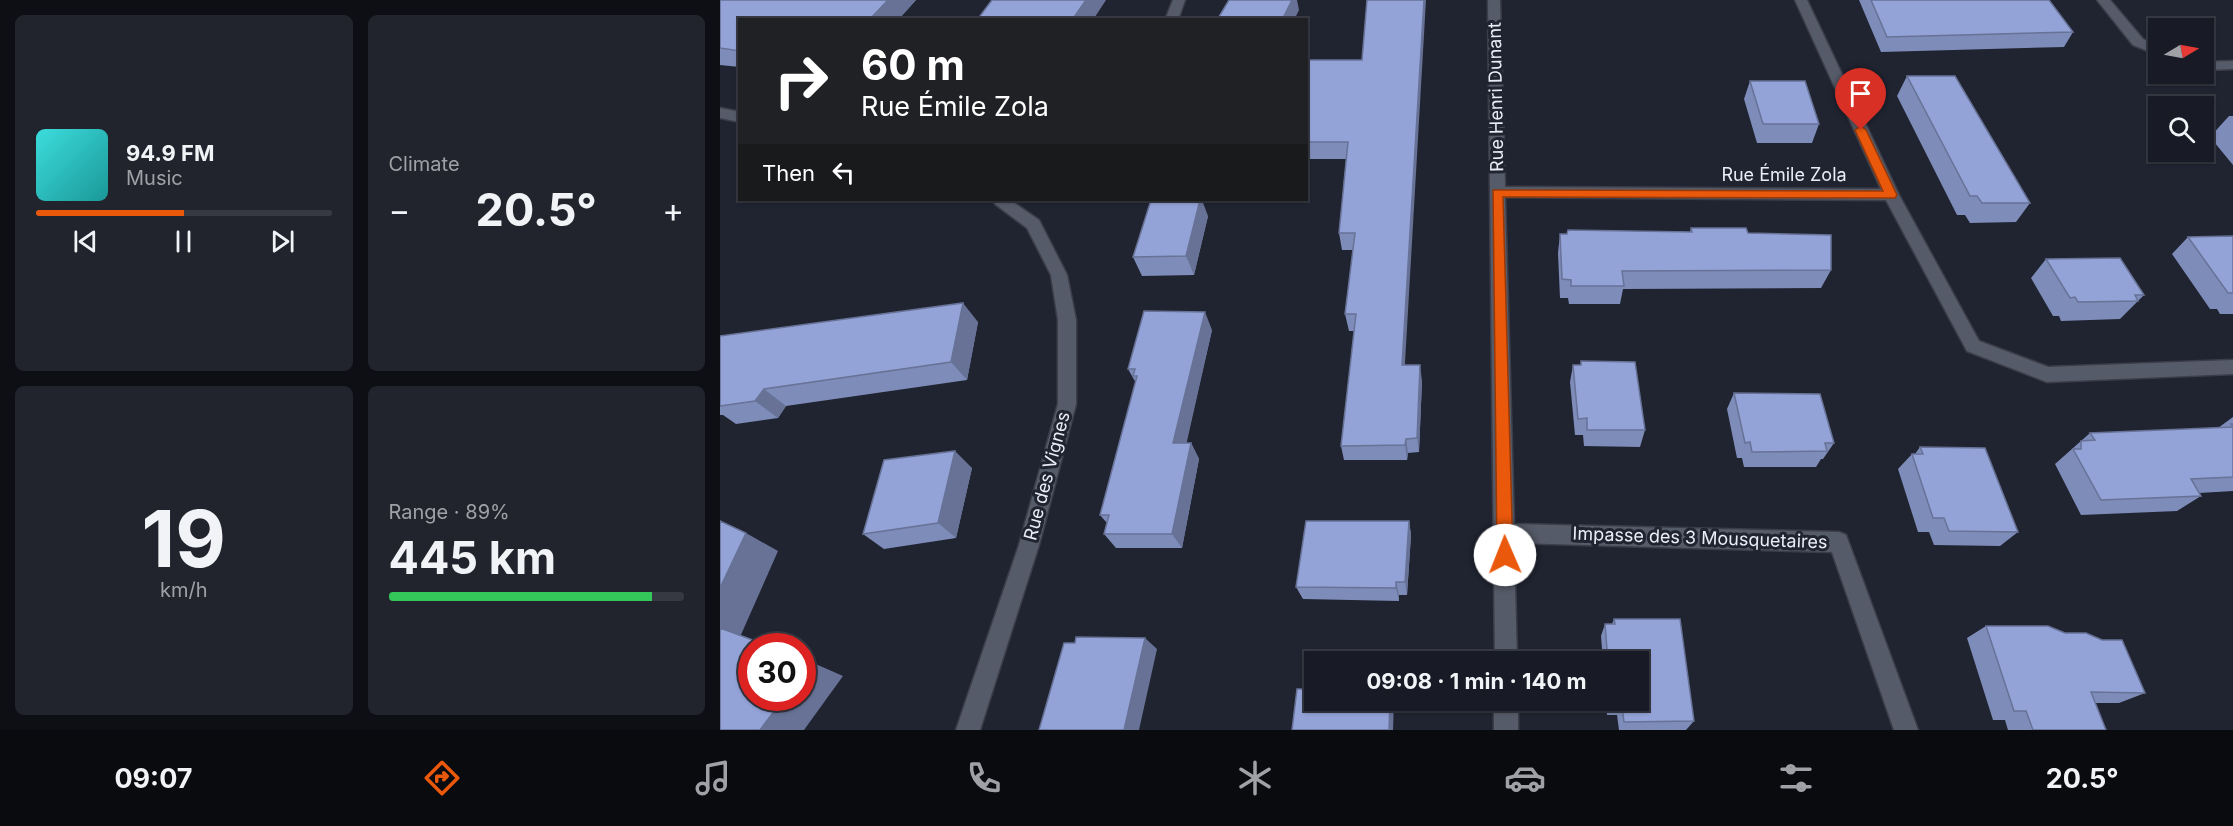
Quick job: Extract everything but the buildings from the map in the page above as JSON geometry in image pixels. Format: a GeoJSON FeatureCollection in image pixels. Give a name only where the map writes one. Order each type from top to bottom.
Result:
{"type":"FeatureCollection","features":[{"type":"Feature","properties":{"kind":"street"},"geometry":{"type":"LineString","coordinates":[[1172,18],[1179,0]]}},
{"type":"Feature","properties":{"kind":"street","name":"Rue Henri Dunant"},"geometry":{"type":"LineString","coordinates":[[1494,0],[1506,651]]}},
{"type":"Feature","properties":{"kind":"street"},"geometry":{"type":"LineString","coordinates":[[1801,0],[1891,195],[1973,346],[2047,375],[2233,367]]}},
{"type":"Feature","properties":{"kind":"street"},"geometry":{"type":"LineString","coordinates":[[2103,0],[2138,42],[2148,46]]}},
{"type":"Feature","properties":{"kind":"street"},"geometry":{"type":"LineString","coordinates":[[2214,66],[2233,65]]}},
{"type":"Feature","properties":{"kind":"street"},"geometry":{"type":"LineString","coordinates":[[720,113],[738,117]]}},
{"type":"Feature","properties":{"kind":"street","name":"Rue Émile Zola"},"geometry":{"type":"LineString","coordinates":[[1497,192],[1891,195]]}},
{"type":"Feature","properties":{"kind":"street","name":"Rue des Vignes"},"geometry":{"type":"LineString","coordinates":[[968,730],[1029,545],[1067,404],[1067,320],[1059,275],[1033,224],[1001,201]]}},
{"type":"Feature","properties":{"kind":"street","name":"Impasse des 3 Mousquetaires"},"geometry":{"type":"LineString","coordinates":[[1505,533],[1839,542],[1906,730]]}},
{"type":"Feature","properties":{"kind":"street"},"geometry":{"type":"LineString","coordinates":[[1506,711],[1506,730]]}},
{"type":"Feature","properties":{"kind":"route"},"geometry":{"type":"LineString","coordinates":[[1505,555],[1497,192],[1891,195],[1861,130]]}}]}
